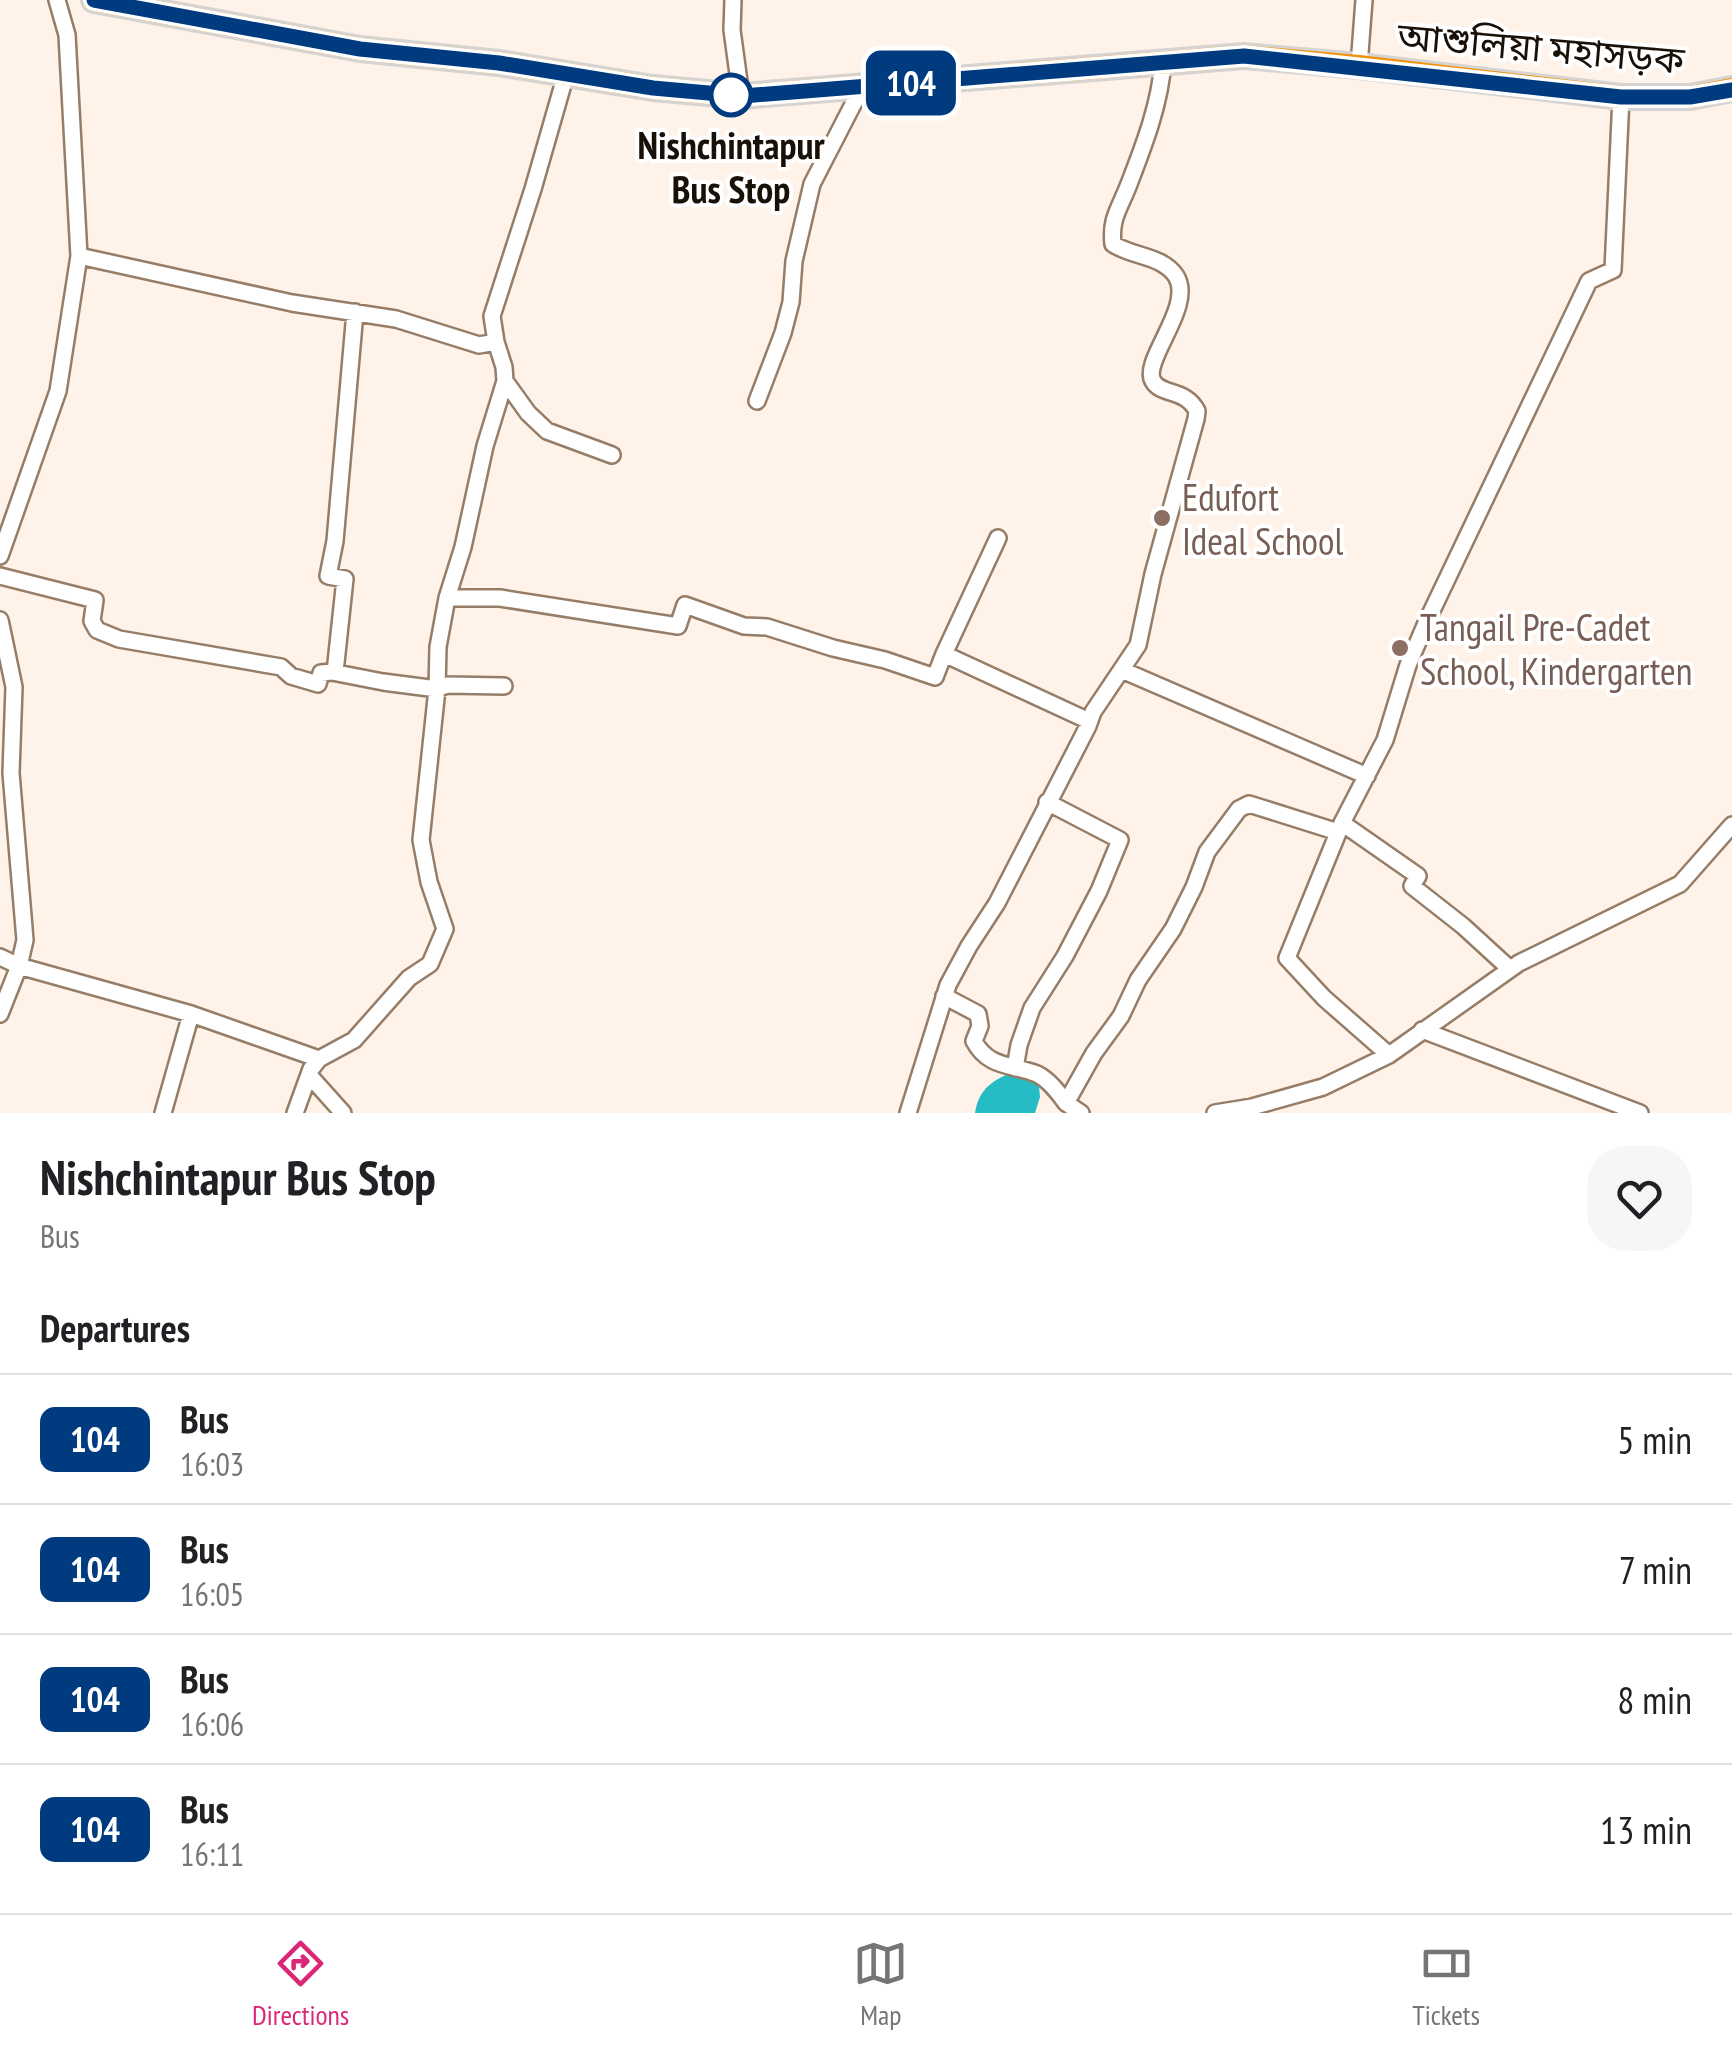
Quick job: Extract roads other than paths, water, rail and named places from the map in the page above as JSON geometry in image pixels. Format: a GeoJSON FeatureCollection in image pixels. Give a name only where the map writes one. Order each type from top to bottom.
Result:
{"type":"FeatureCollection","features":[{"type":"Feature","properties":{"kind":"highway","name":"আশুলিয়া মহাসড়ক"},"geometry":{"type":"LineString","coordinates":[[94,0],[193,9],[360,49],[499,63],[653,88],[742,96],[1244,56],[1621,97],[1690,97],[1732,90]]}},
{"type":"Feature","properties":{"kind":"street"},"geometry":{"type":"LineString","coordinates":[[0,556],[58,390],[79,256],[67,36],[57,0]]}},
{"type":"Feature","properties":{"kind":"street"},"geometry":{"type":"LineString","coordinates":[[733,0],[732,30],[742,96]]}},
{"type":"Feature","properties":{"kind":"street"},"geometry":{"type":"LineString","coordinates":[[1359,66],[1364,0]]}},
{"type":"Feature","properties":{"kind":"street"},"geometry":{"type":"LineString","coordinates":[[908,1113],[944,996],[1007,885],[1092,712],[1130,661],[1142,634],[1153,574],[1196,420],[1197,411],[1186,396],[1154,384],[1151,378],[1178,306],[1180,288],[1176,276],[1164,264],[1113,244],[1111,224],[1154,113],[1163,62]]}},
{"type":"Feature","properties":{"kind":"street"},"geometry":{"type":"LineString","coordinates":[[295,1113],[309,1074],[319,1059],[354,1040],[409,978],[430,964],[445,928],[420,840],[438,647],[484,446],[506,381],[492,316],[566,74]]}},
{"type":"Feature","properties":{"kind":"street"},"geometry":{"type":"LineString","coordinates":[[757,401],[792,302],[794,261],[812,184],[862,87]]}},
{"type":"Feature","properties":{"kind":"street"},"geometry":{"type":"LineString","coordinates":[[1390,1055],[1324,998],[1288,958],[1340,828],[1385,740],[1408,665],[1427,621],[1590,281],[1613,270],[1621,97]]}},
{"type":"Feature","properties":{"kind":"street"},"geometry":{"type":"LineString","coordinates":[[79,256],[292,304],[396,318],[478,345],[496,342]]}},
{"type":"Feature","properties":{"kind":"street"},"geometry":{"type":"LineString","coordinates":[[335,672],[345,579],[328,576],[354,312]]}},
{"type":"Feature","properties":{"kind":"street"},"geometry":{"type":"LineString","coordinates":[[506,381],[528,413],[548,431],[612,455]]}},
{"type":"Feature","properties":{"kind":"street"},"geometry":{"type":"LineString","coordinates":[[447,598],[500,598],[678,626],[685,606],[744,626],[766,627],[936,677],[998,538]]}},
{"type":"Feature","properties":{"kind":"street"},"geometry":{"type":"LineString","coordinates":[[0,576],[96,600],[92,621],[96,630],[119,638],[281,667],[291,676],[318,684],[321,673],[335,672],[437,689],[447,685],[504,686]]}},
{"type":"Feature","properties":{"kind":"street"},"geometry":{"type":"LineString","coordinates":[[0,620],[14,687],[6,772],[24,940],[19,966],[0,1014]]}},
{"type":"Feature","properties":{"kind":"street"},"geometry":{"type":"LineString","coordinates":[[944,654],[1090,721]]}},
{"type":"Feature","properties":{"kind":"street"},"geometry":{"type":"LineString","coordinates":[[1122,670],[1367,776]]}},
{"type":"Feature","properties":{"kind":"street"},"geometry":{"type":"LineString","coordinates":[[1014,1068],[1032,1008],[1065,956],[1120,840],[1047,802]]}},
{"type":"Feature","properties":{"kind":"street"},"geometry":{"type":"LineString","coordinates":[[1066,1102],[1173,929],[1207,852],[1239,808],[1249,804],[1340,828],[1418,876],[1412,886],[1510,970]]}},
{"type":"Feature","properties":{"kind":"street"},"geometry":{"type":"LineString","coordinates":[[1215,1113],[1252,1110],[1323,1087],[1390,1055],[1510,970],[1680,884],[1732,825]]}},
{"type":"Feature","properties":{"kind":"street"},"geometry":{"type":"LineString","coordinates":[[0,957],[19,966],[191,1014],[319,1059]]}},
{"type":"Feature","properties":{"kind":"street"},"geometry":{"type":"LineString","coordinates":[[944,996],[978,1014],[980,1026],[974,1041],[980,1052],[992,1062],[1041,1076],[1081,1113]]}},
{"type":"Feature","properties":{"kind":"street"},"geometry":{"type":"LineString","coordinates":[[163,1113],[191,1014]]}},
{"type":"Feature","properties":{"kind":"street"},"geometry":{"type":"LineString","coordinates":[[1422,1030],[1640,1113]]}},
{"type":"Feature","properties":{"kind":"street"},"geometry":{"type":"LineString","coordinates":[[309,1074],[343,1113]]}},
{"type":"Feature","properties":{"kind":"water"},"geometry":{"type":"Polygon","coordinates":[[[1009,1074],[1028,1078],[1039,1086],[1035,1113],[975,1113],[986,1088],[1009,1074]]]}},
{"type":"Feature","properties":{"kind":"place","name":"Nishchintapur Bus Stop"},"geometry":{"type":"Point","coordinates":[731,95]}},
{"type":"Feature","properties":{"kind":"place","name":"Edufort Ideal School"},"geometry":{"type":"Point","coordinates":[1162,518]}},
{"type":"Feature","properties":{"kind":"place","name":"Tangail Pre-Cadet School, Kindergarten"},"geometry":{"type":"Point","coordinates":[1400,648]}}]}
